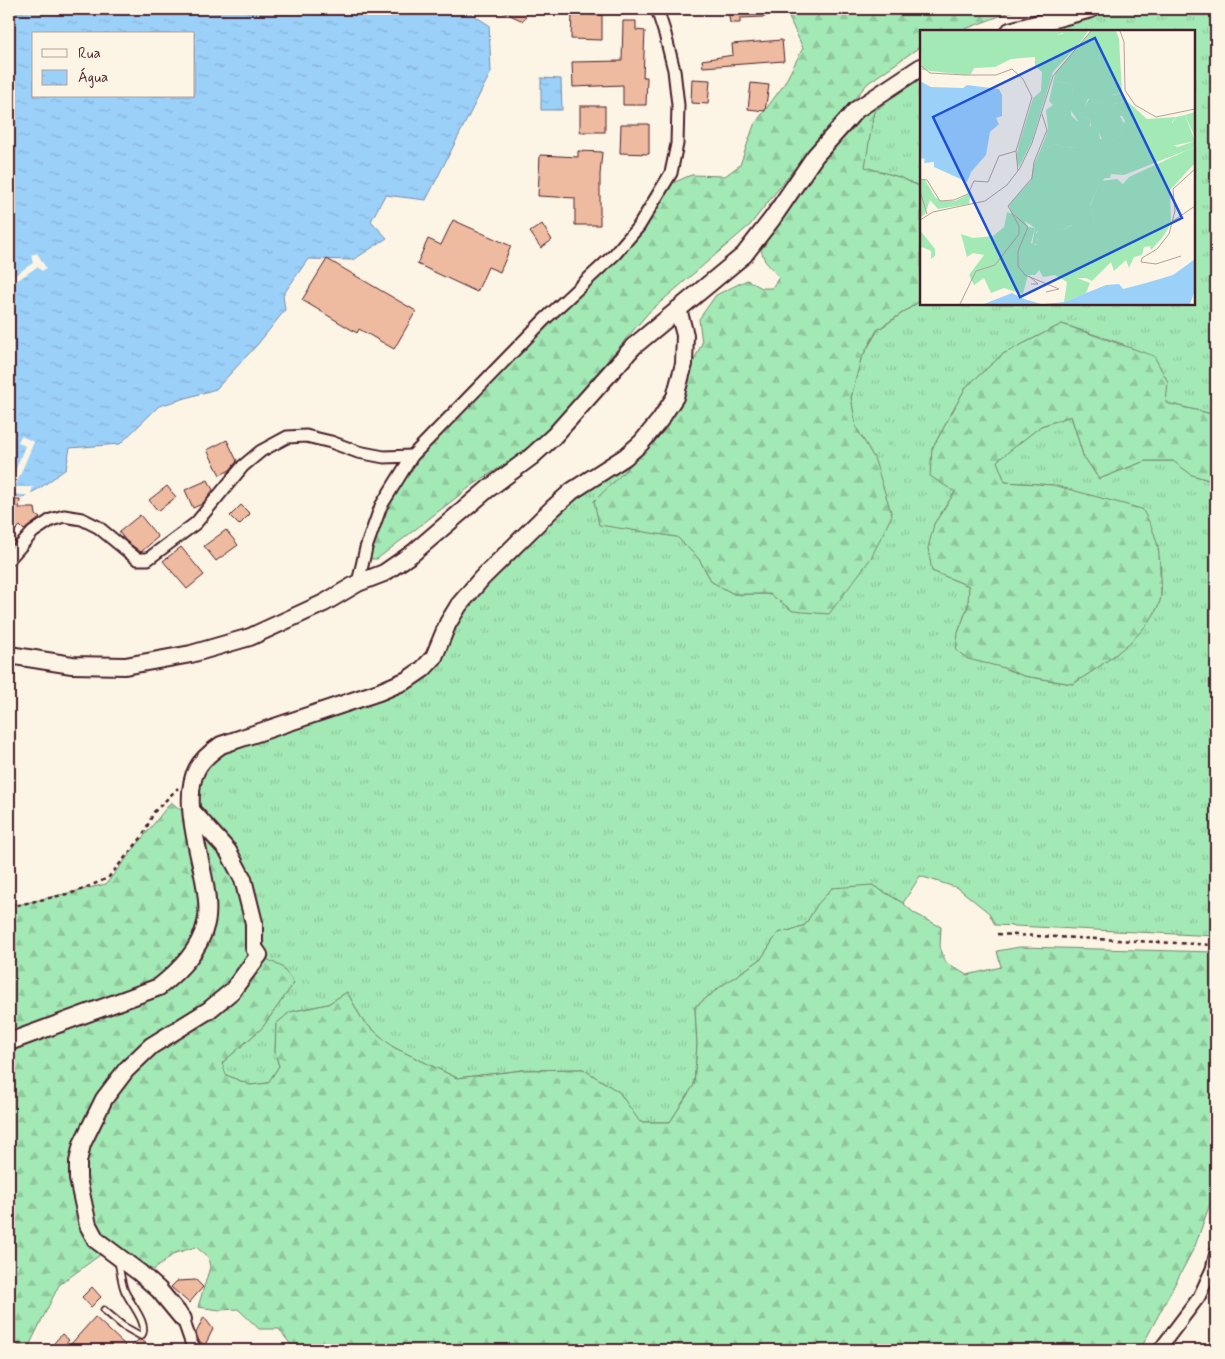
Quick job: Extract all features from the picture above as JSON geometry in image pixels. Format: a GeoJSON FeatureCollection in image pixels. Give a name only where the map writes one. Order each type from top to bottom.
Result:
{"type":"FeatureCollection","features":[{"type":"Feature","properties":{"kind":"street"},"geometry":{"type":"LineString","coordinates":[[358,583],[366,548],[381,506],[412,456],[544,320],[615,254],[639,226],[671,173],[677,144],[678,105],[674,70],[657,9]]}},
{"type":"Feature","properties":{"kind":"street"},"geometry":{"type":"LineString","coordinates":[[1014,30],[1091,9]]}},
{"type":"Feature","properties":{"kind":"street"},"geometry":{"type":"LineString","coordinates":[[9,655],[72,666],[124,666],[191,654],[250,637],[324,603],[358,583],[384,573],[413,553],[554,436],[634,346],[744,255],[772,219],[815,156],[856,110],[920,68]]}},
{"type":"Feature","properties":{"kind":"street"},"geometry":{"type":"LineString","coordinates":[[9,1042],[159,987],[177,972],[193,951],[207,922],[207,896],[190,809],[191,786],[197,769],[209,754],[221,745],[379,692],[407,680],[423,669],[434,657],[448,623],[459,605],[482,578],[565,496],[625,457],[641,443],[660,420],[675,397],[684,364],[685,335],[678,309]]}},
{"type":"Feature","properties":{"kind":"street"},"geometry":{"type":"LineString","coordinates":[[9,559],[33,532],[51,520],[64,516],[82,519],[98,527],[137,559],[148,559],[196,523],[249,461],[261,450],[287,437],[306,436],[331,442],[358,452],[384,456],[412,456]]}},
{"type":"Feature","properties":{"kind":"street"},"geometry":{"type":"LineString","coordinates":[[190,809],[228,851],[244,879],[254,923],[254,948],[259,955],[232,991],[209,1010],[152,1046],[126,1070],[104,1099],[82,1144],[78,1162],[78,1179],[88,1226],[96,1240],[140,1273],[159,1290],[183,1319],[192,1345],[197,1350]]}},
{"type":"Feature","properties":{"kind":"street"},"geometry":{"type":"LineString","coordinates":[[1160,1350],[1199,1297],[1212,1269],[1216,1252]]}},
{"type":"Feature","properties":{"kind":"lane"},"geometry":{"type":"LineString","coordinates":[[104,1310],[133,1332],[141,1336],[144,1332],[141,1319],[125,1291],[116,1256]]}},
{"type":"Feature","properties":{"kind":"path"},"geometry":{"type":"LineString","coordinates":[[9,907],[76,892],[108,878],[142,837],[154,812],[197,769]]}},
{"type":"Feature","properties":{"kind":"path"},"geometry":{"type":"LineString","coordinates":[[997,934],[1216,945]]}},
{"type":"Feature","properties":{"kind":"green space"},"geometry":{"type":"Polygon","coordinates":[[[785,9],[1018,9],[963,30],[920,30],[920,47],[868,83],[791,173],[750,225],[649,312],[537,443],[470,487],[377,559],[370,559],[372,536],[386,498],[409,466],[446,423],[642,232],[673,183],[691,175],[725,176],[740,165],[754,125],[783,86],[803,48],[785,9]]]}},
{"type":"Feature","properties":{"kind":"green space"},"geometry":{"type":"Polygon","coordinates":[[[1103,9],[1216,9],[1216,415],[1166,403],[1123,344],[1062,324],[1003,354],[966,387],[932,449],[955,492],[934,524],[932,571],[969,586],[968,606],[958,633],[1001,667],[1024,676],[1073,684],[1124,647],[1148,623],[1156,611],[1161,594],[1160,560],[1053,485],[1005,482],[996,461],[1041,426],[1071,416],[1083,455],[1099,479],[1145,461],[1174,461],[1192,475],[1216,482],[1216,936],[995,925],[989,913],[958,888],[920,876],[903,903],[872,885],[817,905],[805,925],[778,933],[761,959],[695,1007],[697,1045],[694,1085],[670,1122],[639,1122],[619,1092],[583,1069],[523,1070],[457,1078],[393,1047],[363,1021],[347,992],[328,1004],[290,1012],[276,1024],[275,1053],[279,1066],[268,1083],[250,1085],[226,1075],[222,1063],[262,1028],[294,983],[259,955],[198,812],[195,798],[206,768],[219,753],[415,679],[464,602],[574,493],[650,443],[624,472],[641,531],[677,537],[699,559],[712,582],[734,594],[770,594],[793,611],[874,458],[856,427],[851,398],[861,359],[878,330],[917,303],[920,298],[920,305],[1195,305],[1195,30],[1021,30],[1103,9]]]}},
{"type":"Feature","properties":{"kind":"green space"},"geometry":{"type":"Polygon","coordinates":[[[920,73],[920,187],[899,177],[864,167],[874,112],[880,99],[920,73]]]}},
{"type":"Feature","properties":{"kind":"green space"},"geometry":{"type":"Polygon","coordinates":[[[880,99],[885,103],[874,112],[865,167],[899,177],[920,187],[920,298],[917,303],[877,330],[861,359],[851,397],[856,427],[874,458],[892,515],[871,558],[829,614],[793,611],[770,594],[734,594],[712,582],[699,559],[677,537],[599,525],[594,501],[650,443],[702,343],[699,319],[716,295],[747,280],[762,288],[772,288],[779,277],[765,261],[761,250],[800,189],[834,142],[880,99]]]}},
{"type":"Feature","properties":{"kind":"green space"},"geometry":{"type":"Polygon","coordinates":[[[1062,324],[1154,356],[1168,382],[1166,403],[1216,415],[1216,482],[1192,475],[1173,461],[1145,461],[1099,479],[1083,455],[1071,416],[1041,426],[997,461],[1005,482],[1053,485],[1142,509],[1154,533],[1159,556],[1161,591],[1160,601],[1154,614],[1146,626],[1123,648],[1073,684],[1024,676],[1001,667],[968,659],[956,650],[958,633],[968,606],[969,586],[932,571],[928,548],[934,524],[955,492],[930,476],[932,449],[966,387],[1003,354],[1062,324]]]}},
{"type":"Feature","properties":{"kind":"green space"},"geometry":{"type":"Polygon","coordinates":[[[171,802],[216,838],[253,887],[259,955],[282,967],[294,983],[262,1028],[222,1063],[226,1075],[250,1085],[268,1083],[279,1066],[275,1053],[276,1024],[290,1012],[328,1004],[347,992],[363,1021],[393,1047],[457,1078],[523,1070],[583,1069],[619,1092],[640,1122],[670,1122],[694,1085],[697,1045],[695,1007],[761,959],[778,933],[805,925],[817,905],[832,888],[872,885],[903,903],[914,913],[941,927],[940,947],[946,963],[967,975],[1001,967],[997,951],[1020,947],[1216,952],[1216,1187],[1195,1246],[1140,1350],[295,1350],[279,1329],[259,1329],[238,1309],[220,1310],[198,1307],[210,1267],[208,1257],[196,1247],[175,1253],[154,1270],[132,1261],[115,1244],[59,1285],[27,1350],[24,1350],[9,1337],[9,901],[18,905],[106,884],[171,802]]]}},
{"type":"Feature","properties":{"kind":"water"},"geometry":{"type":"Polygon","coordinates":[[[9,9],[464,9],[489,25],[491,72],[426,200],[385,195],[371,221],[387,238],[353,260],[308,259],[283,295],[285,310],[257,345],[216,389],[159,406],[120,444],[70,448],[66,469],[40,488],[21,498],[9,493],[9,9]]]}},
{"type":"Feature","properties":{"kind":"water"},"geometry":{"type":"Polygon","coordinates":[[[541,78],[561,79],[562,110],[541,110],[541,78]]]}},
{"type":"Feature","properties":{"kind":"pier"},"geometry":{"type":"Polygon","coordinates":[[[37,253],[46,268],[42,271],[37,267],[9,286],[9,279],[33,263],[31,255],[37,253]]]}},
{"type":"Feature","properties":{"kind":"pier"},"geometry":{"type":"Polygon","coordinates":[[[21,436],[34,442],[15,487],[33,487],[30,496],[9,493],[9,486],[25,446],[18,442],[21,436]]]}},
{"type":"Feature","properties":{"kind":"building"},"geometry":{"type":"Polygon","coordinates":[[[497,9],[529,9],[523,21],[497,9]]]}},
{"type":"Feature","properties":{"kind":"building"},"geometry":{"type":"Polygon","coordinates":[[[728,9],[765,9],[765,17],[740,18],[740,23],[730,23],[728,9]]]}},
{"type":"Feature","properties":{"kind":"building"},"geometry":{"type":"Polygon","coordinates":[[[572,14],[602,15],[602,40],[571,39],[572,14]]]}},
{"type":"Feature","properties":{"kind":"building"},"geometry":{"type":"Polygon","coordinates":[[[623,21],[636,21],[636,30],[645,31],[643,77],[647,77],[646,105],[623,105],[623,85],[573,87],[572,62],[622,61],[623,21]]]}},
{"type":"Feature","properties":{"kind":"building"},"geometry":{"type":"Polygon","coordinates":[[[782,40],[784,61],[703,67],[702,60],[733,55],[732,44],[782,40]]]}},
{"type":"Feature","properties":{"kind":"building"},"geometry":{"type":"Polygon","coordinates":[[[692,79],[710,80],[708,104],[691,103],[692,79]]]}},
{"type":"Feature","properties":{"kind":"building"},"geometry":{"type":"Polygon","coordinates":[[[751,83],[769,85],[765,111],[748,109],[751,83]]]}},
{"type":"Feature","properties":{"kind":"building"},"geometry":{"type":"Polygon","coordinates":[[[580,106],[605,106],[605,132],[580,132],[580,106]]]}},
{"type":"Feature","properties":{"kind":"building"},"geometry":{"type":"Polygon","coordinates":[[[621,124],[649,124],[649,154],[620,153],[621,124]]]}},
{"type":"Feature","properties":{"kind":"building"},"geometry":{"type":"Polygon","coordinates":[[[578,151],[602,152],[600,225],[575,225],[575,198],[538,196],[540,155],[578,157],[578,151]]]}},
{"type":"Feature","properties":{"kind":"building"},"geometry":{"type":"Polygon","coordinates":[[[453,220],[511,246],[500,272],[488,267],[477,292],[417,264],[428,239],[441,245],[453,220]]]}},
{"type":"Feature","properties":{"kind":"building"},"geometry":{"type":"Polygon","coordinates":[[[542,224],[552,240],[541,248],[530,232],[542,224]]]}},
{"type":"Feature","properties":{"kind":"building"},"geometry":{"type":"Polygon","coordinates":[[[327,259],[416,311],[394,349],[359,329],[357,333],[302,300],[327,259]]]}},
{"type":"Feature","properties":{"kind":"building"},"geometry":{"type":"Polygon","coordinates":[[[227,440],[237,461],[230,470],[220,475],[207,450],[227,440]]]}},
{"type":"Feature","properties":{"kind":"building"},"geometry":{"type":"Polygon","coordinates":[[[208,480],[213,490],[202,504],[193,508],[185,490],[208,480]]]}},
{"type":"Feature","properties":{"kind":"building"},"geometry":{"type":"Polygon","coordinates":[[[167,486],[176,497],[158,511],[149,500],[167,486]]]}},
{"type":"Feature","properties":{"kind":"building"},"geometry":{"type":"Polygon","coordinates":[[[9,500],[20,500],[19,508],[35,508],[36,515],[40,518],[24,530],[20,526],[14,532],[14,535],[9,538],[9,500]]]}},
{"type":"Feature","properties":{"kind":"building"},"geometry":{"type":"Polygon","coordinates":[[[241,505],[250,514],[239,525],[230,516],[241,505]]]}},
{"type":"Feature","properties":{"kind":"building"},"geometry":{"type":"Polygon","coordinates":[[[140,515],[158,537],[141,552],[126,541],[119,532],[140,515]]]}},
{"type":"Feature","properties":{"kind":"building"},"geometry":{"type":"Polygon","coordinates":[[[226,530],[238,545],[216,561],[204,546],[226,530]]]}},
{"type":"Feature","properties":{"kind":"building"},"geometry":{"type":"Polygon","coordinates":[[[181,547],[204,575],[187,589],[163,561],[181,547]]]}},
{"type":"Feature","properties":{"kind":"building"},"geometry":{"type":"Polygon","coordinates":[[[196,1280],[203,1287],[189,1303],[171,1287],[177,1281],[196,1280]]]}},
{"type":"Feature","properties":{"kind":"building"},"geometry":{"type":"Polygon","coordinates":[[[92,1287],[101,1297],[91,1307],[82,1297],[92,1287]]]}},
{"type":"Feature","properties":{"kind":"building"},"geometry":{"type":"Polygon","coordinates":[[[95,1317],[125,1345],[120,1350],[77,1350],[70,1345],[95,1317]]]}},
{"type":"Feature","properties":{"kind":"building"},"geometry":{"type":"Polygon","coordinates":[[[204,1317],[213,1329],[205,1345],[199,1341],[196,1333],[204,1317]]]}},
{"type":"Feature","properties":{"kind":"building"},"geometry":{"type":"Polygon","coordinates":[[[62,1334],[69,1340],[61,1350],[48,1350],[62,1334]]]}},
{"type":"Feature","properties":{"kind":"building"},"geometry":{"type":"Polygon","coordinates":[[[138,1340],[142,1340],[154,1350],[128,1350],[138,1340]]]}}]}
